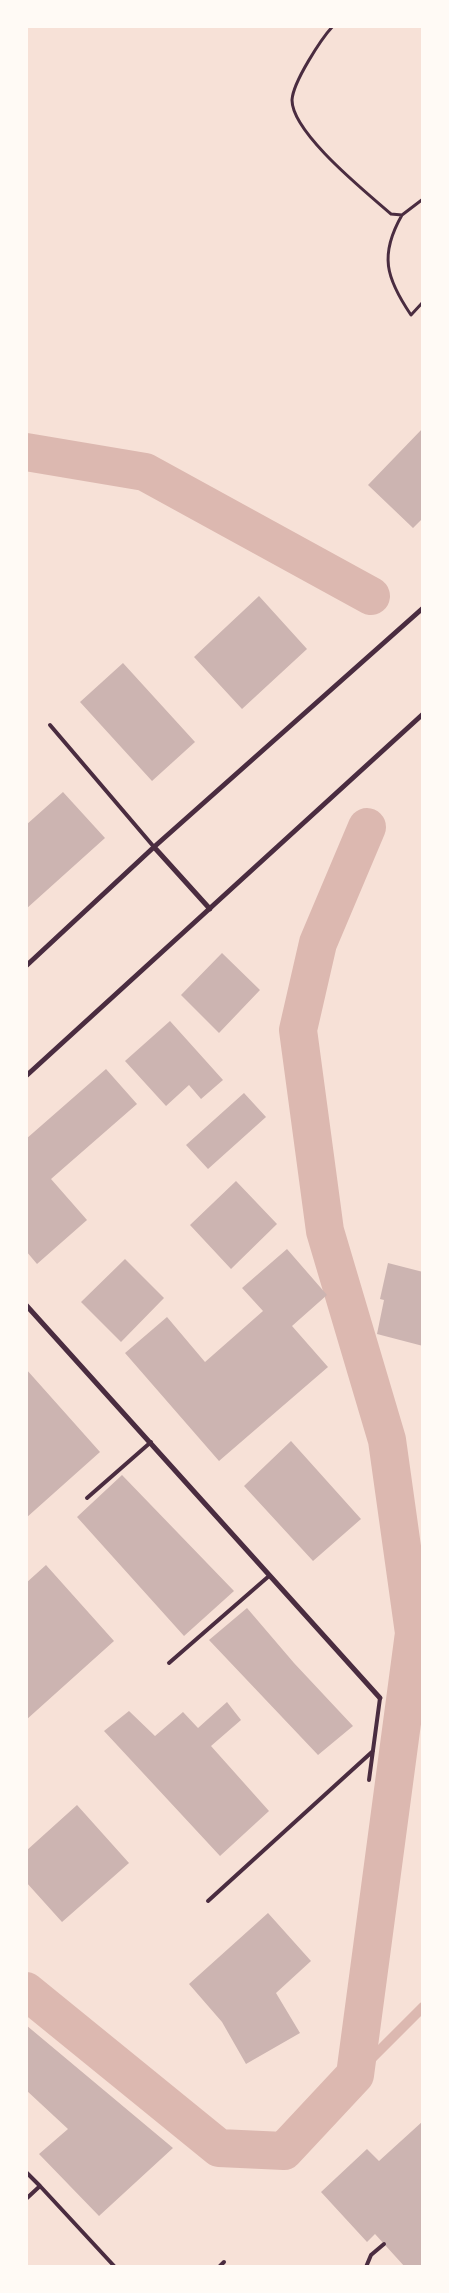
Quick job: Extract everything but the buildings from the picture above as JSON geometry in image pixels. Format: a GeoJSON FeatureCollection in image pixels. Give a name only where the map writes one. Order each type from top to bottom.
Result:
{"type":"FeatureCollection","features":[{"type":"Feature","properties":{"kind":"street"},"geometry":{"type":"LineString","coordinates":[[26,966],[154,847],[423,608]]}},
{"type":"Feature","properties":{"kind":"street"},"geometry":{"type":"LineString","coordinates":[[26,1076],[423,714]]}},
{"type":"Feature","properties":{"kind":"street"},"geometry":{"type":"LineString","coordinates":[[154,847],[210,909]]}},
{"type":"Feature","properties":{"kind":"street"},"geometry":{"type":"LineString","coordinates":[[26,1305],[380,1698]]}},
{"type":"Feature","properties":{"kind":"lane"},"geometry":{"type":"LineString","coordinates":[[50,725],[154,847]]}},
{"type":"Feature","properties":{"kind":"lane"},"geometry":{"type":"LineString","coordinates":[[87,1498],[151,1442]]}},
{"type":"Feature","properties":{"kind":"lane"},"geometry":{"type":"LineString","coordinates":[[169,1663],[269,1576]]}},
{"type":"Feature","properties":{"kind":"lane"},"geometry":{"type":"LineString","coordinates":[[369,1780],[380,1698]]}},
{"type":"Feature","properties":{"kind":"lane"},"geometry":{"type":"LineString","coordinates":[[208,1901],[373,1752]]}},
{"type":"Feature","properties":{"kind":"lane"},"geometry":{"type":"LineString","coordinates":[[26,2172],[115,2267]]}},
{"type":"Feature","properties":{"kind":"lane"},"geometry":{"type":"LineString","coordinates":[[26,2199],[40,2186]]}},
{"type":"Feature","properties":{"kind":"lane"},"geometry":{"type":"LineString","coordinates":[[366,2267],[371,2256],[384,2244]]}},
{"type":"Feature","properties":{"kind":"lane"},"geometry":{"type":"LineString","coordinates":[[218,2267],[224,2262]]}},
{"type":"Feature","properties":{"kind":"path"},"geometry":{"type":"LineString","coordinates":[[333,26],[320,39],[294,93],[292,100],[300,124],[338,167],[391,214],[402,215]]}},
{"type":"Feature","properties":{"kind":"path"},"geometry":{"type":"LineString","coordinates":[[423,199],[402,215],[392,233],[386,254],[390,275],[400,299],[411,315],[423,302]]}},
{"type":"Feature","properties":{"kind":"waterway"},"geometry":{"type":"LineString","coordinates":[[26,452],[145,472],[371,596]]}},
{"type":"Feature","properties":{"kind":"waterway"},"geometry":{"type":"LineString","coordinates":[[26,1991],[219,2148],[284,2151],[355,2075],[414,1633],[387,1440],[325,1231],[298,1030],[318,943],[367,827]]}},
{"type":"Feature","properties":{"kind":"waterway"},"geometry":{"type":"LineString","coordinates":[[355,2075],[423,2007]]}}]}
